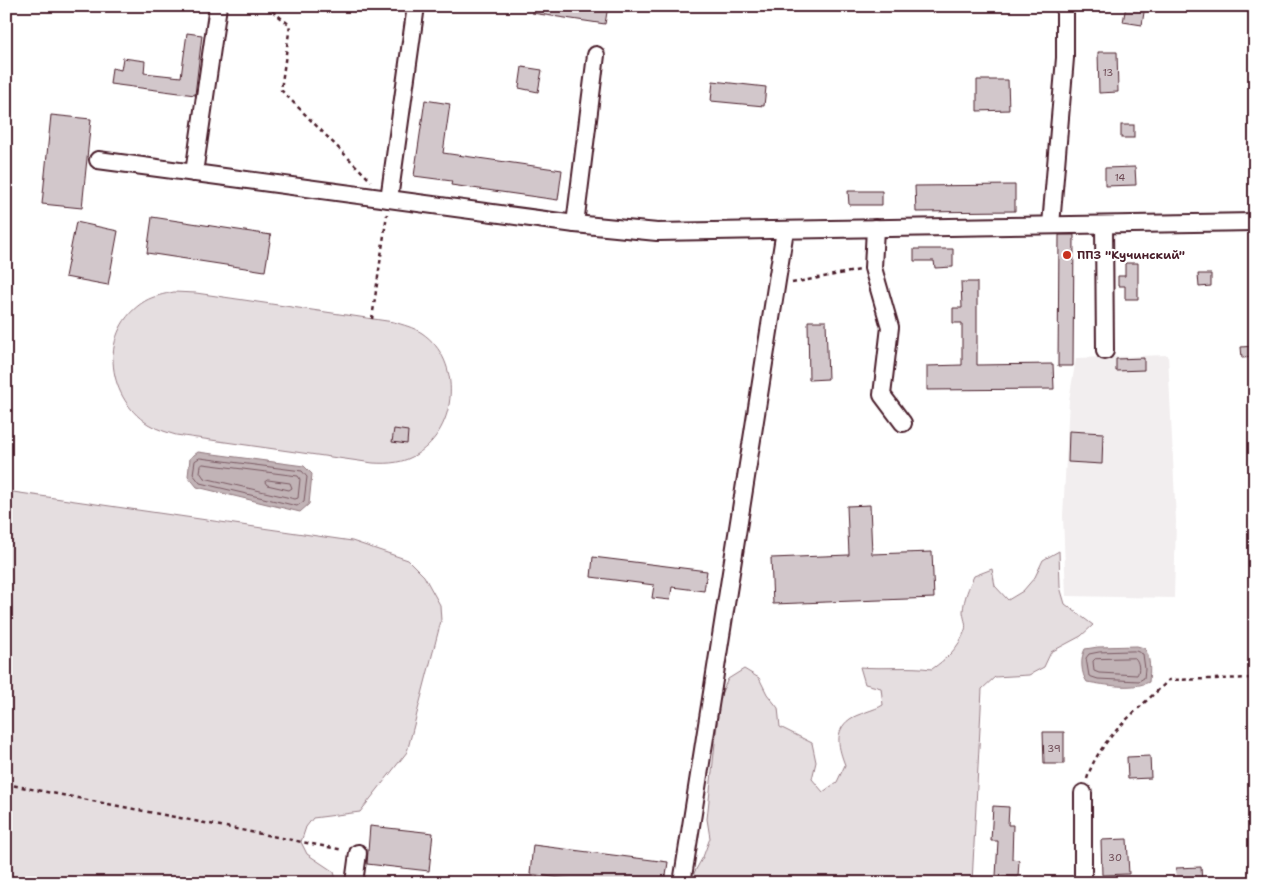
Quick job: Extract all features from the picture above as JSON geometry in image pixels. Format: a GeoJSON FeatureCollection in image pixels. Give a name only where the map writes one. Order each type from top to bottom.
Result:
{"type":"FeatureCollection","features":[{"type":"Feature","properties":{"kind":"street"},"geometry":{"type":"LineString","coordinates":[[194,173],[218,6]]}},
{"type":"Feature","properties":{"kind":"street"},"geometry":{"type":"LineString","coordinates":[[389,199],[416,6]]}},
{"type":"Feature","properties":{"kind":"street"},"geometry":{"type":"LineString","coordinates":[[1051,225],[1065,58],[1065,6]]}},
{"type":"Feature","properties":{"kind":"street"},"geometry":{"type":"LineString","coordinates":[[575,224],[596,55]]}},
{"type":"Feature","properties":{"kind":"street"},"geometry":{"type":"LineString","coordinates":[[98,160],[575,224],[657,232],[1255,222]]}},
{"type":"Feature","properties":{"kind":"street"},"geometry":{"type":"LineString","coordinates":[[1104,225],[1105,351]]}},
{"type":"Feature","properties":{"kind":"street"},"geometry":{"type":"LineString","coordinates":[[875,228],[873,268],[890,326],[882,395],[903,423]]}},
{"type":"Feature","properties":{"kind":"street"},"geometry":{"type":"LineString","coordinates":[[682,883],[785,230]]}},
{"type":"Feature","properties":{"kind":"street"},"geometry":{"type":"LineString","coordinates":[[1083,793],[1083,883]]}},
{"type":"Feature","properties":{"kind":"street"},"geometry":{"type":"LineString","coordinates":[[354,883],[358,853]]}},
{"type":"Feature","properties":{"kind":"path"},"geometry":{"type":"LineString","coordinates":[[266,6],[290,25],[281,90],[389,199],[372,319]]}},
{"type":"Feature","properties":{"kind":"path"},"geometry":{"type":"LineString","coordinates":[[776,286],[873,268]]}},
{"type":"Feature","properties":{"kind":"path"},"geometry":{"type":"LineString","coordinates":[[1083,793],[1091,766],[1103,747],[1129,718],[1169,680],[1255,678]]}},
{"type":"Feature","properties":{"kind":"path"},"geometry":{"type":"LineString","coordinates":[[6,784],[358,853]]}},
{"type":"Feature","properties":{"kind":"shaded area"},"geometry":{"type":"Polygon","coordinates":[[[174,292],[196,293],[394,322],[419,331],[435,345],[444,360],[449,377],[450,394],[447,412],[441,428],[431,442],[412,457],[391,463],[373,463],[176,435],[151,426],[134,412],[123,397],[116,380],[113,362],[114,345],[120,328],[130,313],[148,299],[174,292]]]}},
{"type":"Feature","properties":{"kind":"shaded area"},"geometry":{"type":"Polygon","coordinates":[[[1168,355],[1176,521],[1174,598],[1066,596],[1063,516],[1069,400],[1076,358],[1168,355]]]}},
{"type":"Feature","properties":{"kind":"shaded area"},"geometry":{"type":"Polygon","coordinates":[[[6,491],[352,541],[408,560],[424,576],[440,605],[441,621],[407,752],[360,812],[313,818],[306,827],[301,842],[307,854],[334,872],[337,883],[6,883],[6,491]]]}},
{"type":"Feature","properties":{"kind":"shaded area"},"geometry":{"type":"Polygon","coordinates":[[[1059,551],[1060,587],[1065,604],[1093,625],[1081,636],[1051,652],[1044,667],[1029,675],[995,677],[982,689],[972,883],[693,883],[694,873],[703,857],[710,838],[707,819],[720,696],[728,679],[744,669],[759,678],[767,694],[778,708],[780,727],[812,743],[816,762],[812,779],[823,792],[837,782],[845,765],[839,747],[841,729],[853,717],[883,705],[881,688],[865,684],[860,667],[932,669],[952,652],[962,636],[965,628],[964,602],[974,576],[992,569],[995,586],[1008,600],[1023,591],[1035,577],[1043,560],[1059,551]]]}},
{"type":"Feature","properties":{"kind":"water"},"geometry":{"type":"Polygon","coordinates":[[[198,452],[304,466],[312,474],[309,504],[300,512],[197,487],[188,476],[190,458],[198,452]]]}},
{"type":"Feature","properties":{"kind":"water"},"geometry":{"type":"Polygon","coordinates":[[[1137,646],[1144,648],[1148,656],[1149,682],[1127,686],[1087,682],[1083,675],[1082,666],[1082,657],[1085,649],[1137,646]]]}},
{"type":"Feature","properties":{"kind":"building"},"geometry":{"type":"Polygon","coordinates":[[[532,6],[608,6],[605,24],[532,13],[532,6]]]}},
{"type":"Feature","properties":{"kind":"building"},"geometry":{"type":"Polygon","coordinates":[[[1126,6],[1145,6],[1142,25],[1123,22],[1126,6]]]}},
{"type":"Feature","properties":{"kind":"building"},"geometry":{"type":"Polygon","coordinates":[[[187,33],[202,35],[195,95],[110,84],[112,68],[121,70],[123,58],[145,61],[144,73],[181,77],[187,33]]]}},
{"type":"Feature","properties":{"kind":"building"},"geometry":{"type":"Polygon","coordinates":[[[1098,52],[1117,52],[1118,92],[1099,93],[1098,52]]]}},
{"type":"Feature","properties":{"kind":"building"},"geometry":{"type":"Polygon","coordinates":[[[522,67],[542,70],[538,92],[519,88],[522,67]]]}},
{"type":"Feature","properties":{"kind":"building"},"geometry":{"type":"Polygon","coordinates":[[[977,80],[1008,80],[1009,110],[977,111],[977,80]]]}},
{"type":"Feature","properties":{"kind":"building"},"geometry":{"type":"Polygon","coordinates":[[[713,81],[766,87],[764,106],[711,101],[713,81]]]}},
{"type":"Feature","properties":{"kind":"building"},"geometry":{"type":"Polygon","coordinates":[[[425,100],[450,104],[443,153],[562,170],[558,200],[451,185],[452,181],[414,176],[425,100]]]}},
{"type":"Feature","properties":{"kind":"building"},"geometry":{"type":"Polygon","coordinates":[[[51,115],[91,119],[82,208],[42,204],[51,115]]]}},
{"type":"Feature","properties":{"kind":"building"},"geometry":{"type":"Polygon","coordinates":[[[1121,125],[1134,125],[1134,138],[1121,138],[1121,125]]]}},
{"type":"Feature","properties":{"kind":"building"},"geometry":{"type":"Polygon","coordinates":[[[1135,167],[1136,185],[1105,186],[1105,168],[1135,167]]]}},
{"type":"Feature","properties":{"kind":"building"},"geometry":{"type":"Polygon","coordinates":[[[1015,185],[1015,211],[916,212],[915,186],[1015,185]]]}},
{"type":"Feature","properties":{"kind":"building"},"geometry":{"type":"Polygon","coordinates":[[[848,191],[882,191],[882,205],[849,205],[848,191]]]}},
{"type":"Feature","properties":{"kind":"building"},"geometry":{"type":"Polygon","coordinates":[[[152,217],[271,235],[265,271],[147,253],[152,217]]]}},
{"type":"Feature","properties":{"kind":"building"},"geometry":{"type":"Polygon","coordinates":[[[76,222],[118,231],[108,285],[65,277],[76,222]]]}},
{"type":"Feature","properties":{"kind":"building"},"geometry":{"type":"Polygon","coordinates":[[[1059,235],[1074,235],[1073,366],[1058,366],[1059,235]]]}},
{"type":"Feature","properties":{"kind":"building"},"geometry":{"type":"Polygon","coordinates":[[[914,249],[953,249],[953,267],[935,268],[934,261],[914,261],[914,249]]]}},
{"type":"Feature","properties":{"kind":"building"},"geometry":{"type":"Polygon","coordinates":[[[1125,263],[1138,263],[1138,299],[1125,299],[1125,286],[1118,286],[1118,276],[1125,276],[1125,263]]]}},
{"type":"Feature","properties":{"kind":"building"},"geometry":{"type":"Polygon","coordinates":[[[1198,274],[1211,274],[1211,286],[1199,287],[1198,274]]]}},
{"type":"Feature","properties":{"kind":"building"},"geometry":{"type":"Polygon","coordinates":[[[961,282],[977,282],[977,365],[1053,364],[1054,389],[927,390],[927,366],[962,365],[962,323],[953,323],[953,308],[962,308],[961,282]]]}},
{"type":"Feature","properties":{"kind":"building"},"geometry":{"type":"Polygon","coordinates":[[[808,321],[826,321],[828,379],[809,380],[808,321]]]}},
{"type":"Feature","properties":{"kind":"building"},"geometry":{"type":"Polygon","coordinates":[[[1255,346],[1255,357],[1242,358],[1241,347],[1255,346]]]}},
{"type":"Feature","properties":{"kind":"building"},"geometry":{"type":"Polygon","coordinates":[[[1144,358],[1144,370],[1116,371],[1116,359],[1144,358]]]}},
{"type":"Feature","properties":{"kind":"building"},"geometry":{"type":"Polygon","coordinates":[[[394,429],[408,431],[407,444],[392,442],[394,429]]]}},
{"type":"Feature","properties":{"kind":"building"},"geometry":{"type":"Polygon","coordinates":[[[1069,431],[1103,433],[1102,464],[1068,462],[1069,431]]]}},
{"type":"Feature","properties":{"kind":"building"},"geometry":{"type":"Polygon","coordinates":[[[870,505],[872,554],[932,552],[934,598],[773,604],[771,558],[849,555],[847,506],[870,505]]]}},
{"type":"Feature","properties":{"kind":"building"},"geometry":{"type":"Polygon","coordinates":[[[593,557],[707,571],[704,591],[672,587],[670,600],[652,598],[654,585],[591,577],[593,557]]]}},
{"type":"Feature","properties":{"kind":"building"},"geometry":{"type":"Polygon","coordinates":[[[1043,732],[1064,732],[1064,764],[1044,764],[1043,732]]]}},
{"type":"Feature","properties":{"kind":"building"},"geometry":{"type":"Polygon","coordinates":[[[1150,756],[1151,778],[1128,779],[1127,757],[1150,756]]]}},
{"type":"Feature","properties":{"kind":"building"},"geometry":{"type":"Polygon","coordinates":[[[993,806],[1009,807],[1008,825],[1013,825],[1012,859],[1019,860],[1018,877],[996,876],[998,841],[991,841],[993,806]]]}},
{"type":"Feature","properties":{"kind":"building"},"geometry":{"type":"Polygon","coordinates":[[[370,826],[433,833],[429,871],[367,864],[370,826]]]}},
{"type":"Feature","properties":{"kind":"building"},"geometry":{"type":"Polygon","coordinates":[[[1127,839],[1129,874],[1102,875],[1101,840],[1127,839]]]}},
{"type":"Feature","properties":{"kind":"building"},"geometry":{"type":"Polygon","coordinates":[[[533,845],[668,862],[665,883],[598,883],[530,874],[533,845]]]}},
{"type":"Feature","properties":{"kind":"building"},"geometry":{"type":"Polygon","coordinates":[[[1201,867],[1202,883],[1177,883],[1176,868],[1201,867]]]}},
{"type":"Feature","properties":{"kind":"place","name":"ППЗ \"Кучинский\""},"geometry":{"type":"Point","coordinates":[1067,255]}}]}
